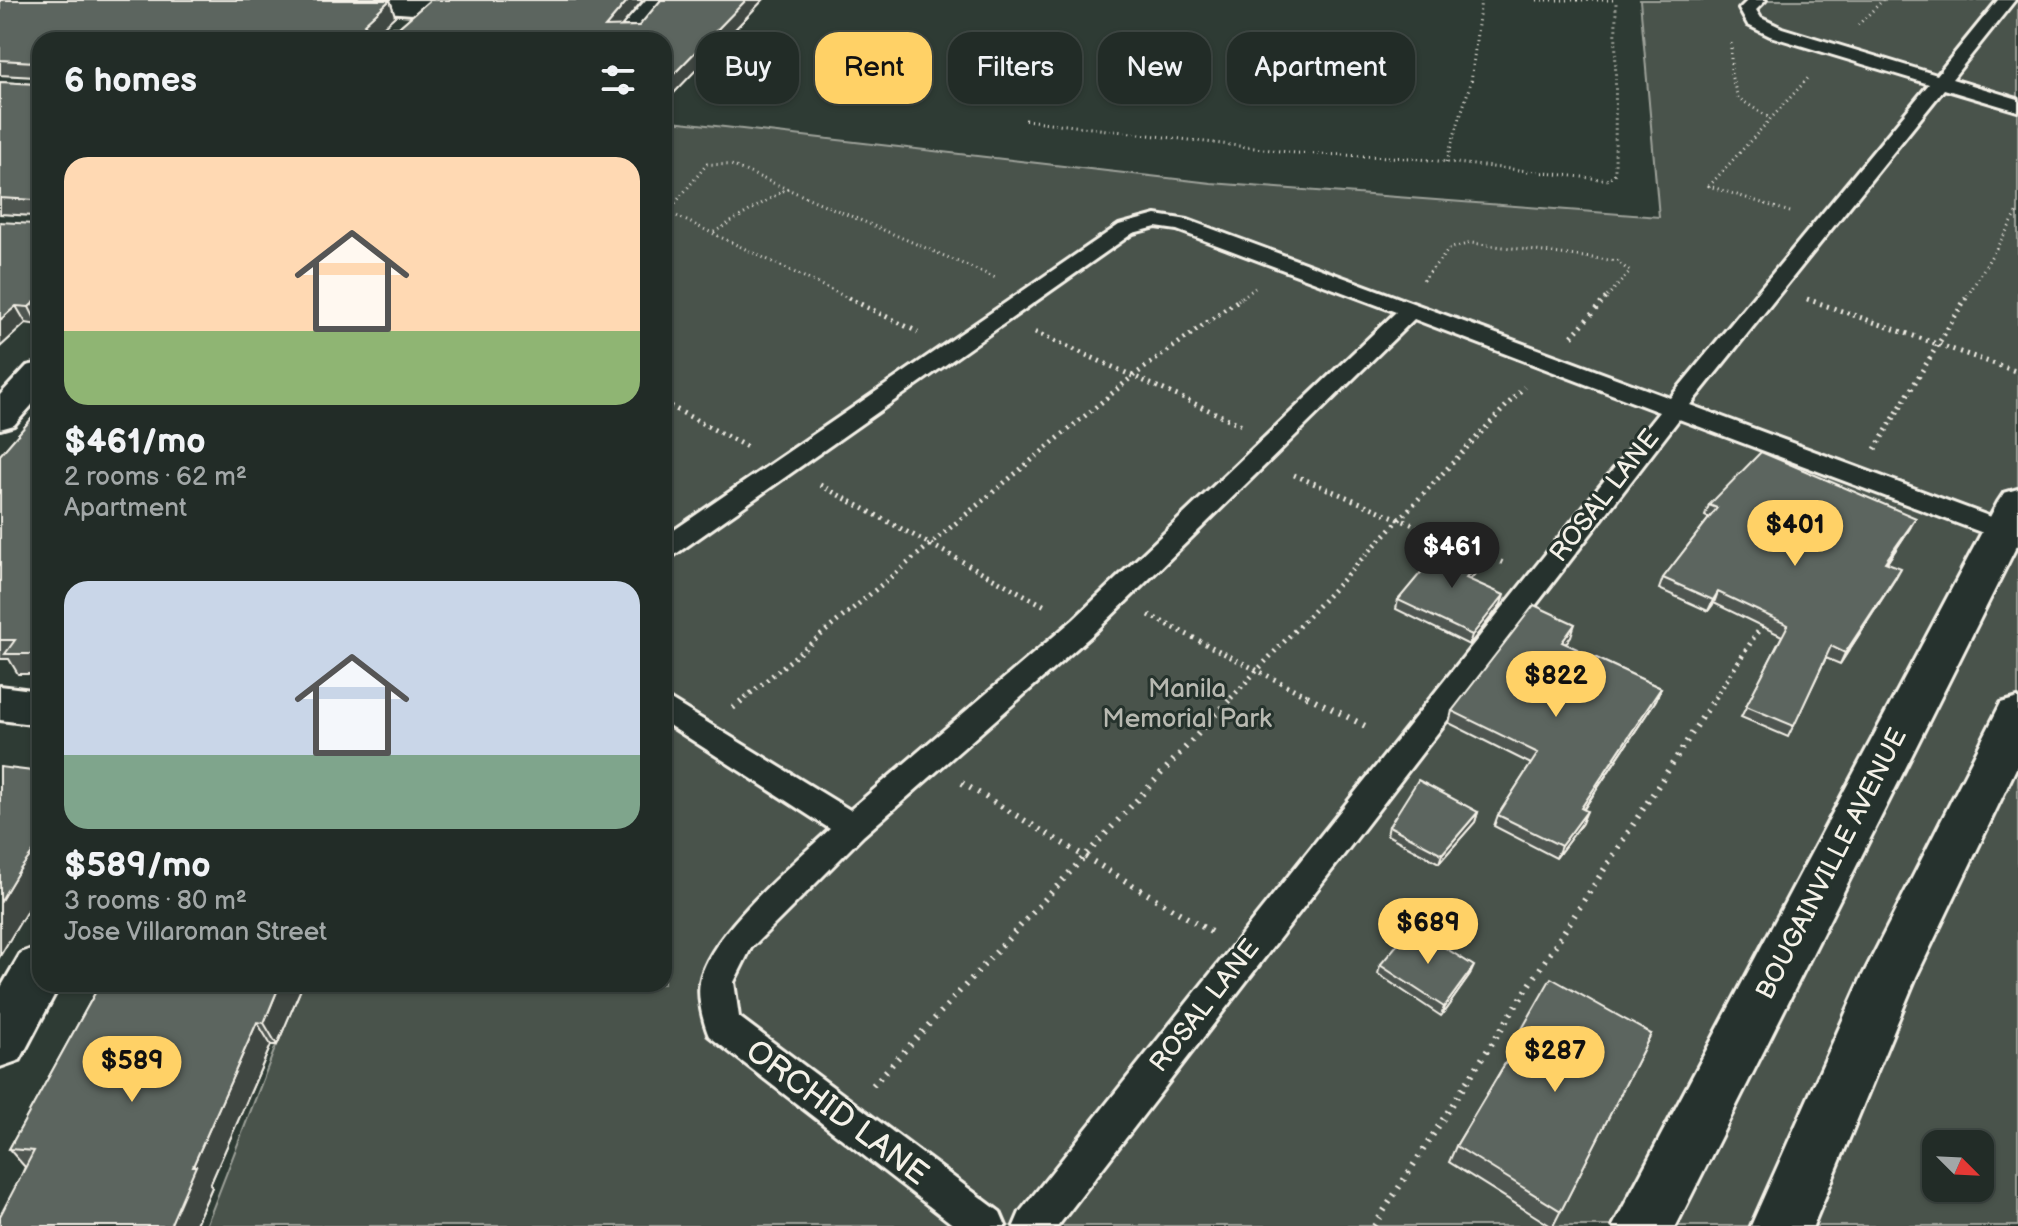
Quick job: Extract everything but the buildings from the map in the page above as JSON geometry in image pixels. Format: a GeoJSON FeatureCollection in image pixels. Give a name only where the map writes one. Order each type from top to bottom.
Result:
{"type":"FeatureCollection","features":[{"type":"Feature","properties":{"kind":"street"},"geometry":{"type":"LineString","coordinates":[[330,0],[431,3]]}},
{"type":"Feature","properties":{"kind":"street"},"geometry":{"type":"LineString","coordinates":[[631,32],[661,0]]}},
{"type":"Feature","properties":{"kind":"street"},"geometry":{"type":"LineString","coordinates":[[396,32],[431,3]]}},
{"type":"Feature","properties":{"kind":"street"},"geometry":{"type":"LineString","coordinates":[[3,411],[32,382]]}},
{"type":"Feature","properties":{"kind":"street","name":"BOUGAINVILLE AVENUE"},"geometry":{"type":"LineString","coordinates":[[1644,1226],[2013,524]]}},
{"type":"Feature","properties":{"kind":"street"},"geometry":{"type":"LineString","coordinates":[[0,703],[32,707]]}},
{"type":"Feature","properties":{"kind":"street"},"geometry":{"type":"LineString","coordinates":[[1782,1226],[1889,977],[2018,715]]}},
{"type":"Feature","properties":{"kind":"street"},"geometry":{"type":"LineString","coordinates":[[0,1042],[32,984]]}},
{"type":"Feature","properties":{"kind":"lane"},"geometry":{"type":"LineString","coordinates":[[1758,0],[1747,9],[1754,21],[1833,51],[2018,105]]}},
{"type":"Feature","properties":{"kind":"lane","name":"ROSAL LANE"},"geometry":{"type":"LineString","coordinates":[[1034,1226],[1674,409],[2007,0]]}},
{"type":"Feature","properties":{"kind":"lane"},"geometry":{"type":"LineString","coordinates":[[672,545],[1030,293],[1126,229],[1156,221],[1181,224],[1857,477],[2013,524]]}},
{"type":"Feature","properties":{"kind":"lane"},"geometry":{"type":"LineString","coordinates":[[672,713],[852,827],[1084,626],[1269,451],[1411,310]]}},
{"type":"Feature","properties":{"kind":"lane","name":"ORCHID LANE"},"geometry":{"type":"LineString","coordinates":[[852,827],[739,938],[717,982],[722,1025],[986,1226]]}},
{"type":"Feature","properties":{"kind":"path"},"geometry":{"type":"LineString","coordinates":[[1446,162],[1465,113],[1479,36],[1481,0]]}},
{"type":"Feature","properties":{"kind":"path"},"geometry":{"type":"LineString","coordinates":[[1025,120],[1296,153],[1446,162],[1602,181],[1612,178],[1615,173],[1615,0],[1537,0]]}},
{"type":"Feature","properties":{"kind":"path"},"geometry":{"type":"LineString","coordinates":[[1823,223],[1709,186],[1883,0]]}},
{"type":"Feature","properties":{"kind":"path"},"geometry":{"type":"LineString","coordinates":[[1754,21],[1731,37],[1731,75],[1738,98],[1771,119]]}},
{"type":"Feature","properties":{"kind":"path"},"geometry":{"type":"LineString","coordinates":[[672,207],[707,164],[731,165],[1030,293]]}},
{"type":"Feature","properties":{"kind":"path"},"geometry":{"type":"LineString","coordinates":[[713,232],[788,188]]}},
{"type":"Feature","properties":{"kind":"path"},"geometry":{"type":"LineString","coordinates":[[1857,477],[2018,212]]}},
{"type":"Feature","properties":{"kind":"path"},"geometry":{"type":"LineString","coordinates":[[672,214],[952,348]]}},
{"type":"Feature","properties":{"kind":"path"},"geometry":{"type":"LineString","coordinates":[[843,1118],[1630,272],[1617,261],[1471,243],[1449,249],[1413,292],[1411,310]]}},
{"type":"Feature","properties":{"kind":"path"},"geometry":{"type":"LineString","coordinates":[[702,734],[1133,376],[1287,264]]}},
{"type":"Feature","properties":{"kind":"path"},"geometry":{"type":"LineString","coordinates":[[1771,287],[2018,372]]}},
{"type":"Feature","properties":{"kind":"path"},"geometry":{"type":"LineString","coordinates":[[998,316],[1133,376],[1397,519],[1540,578]]}},
{"type":"Feature","properties":{"kind":"path"},"geometry":{"type":"LineString","coordinates":[[672,407],[1084,626]]}},
{"type":"Feature","properties":{"kind":"path"},"geometry":{"type":"LineString","coordinates":[[1114,597],[1408,747]]}},
{"type":"Feature","properties":{"kind":"path"},"geometry":{"type":"LineString","coordinates":[[1374,1226],[1771,611]]}},
{"type":"Feature","properties":{"kind":"path"},"geometry":{"type":"LineString","coordinates":[[926,762],[1246,953]]}},
{"type":"Feature","properties":{"kind":"green space","name":"Manila Memorial Park"},"geometry":{"type":"Polygon","coordinates":[[[1640,0],[2018,0],[2018,1226],[206,1226],[297,992],[672,992],[672,121],[1211,183],[1659,217],[1640,0]]]}}]}
